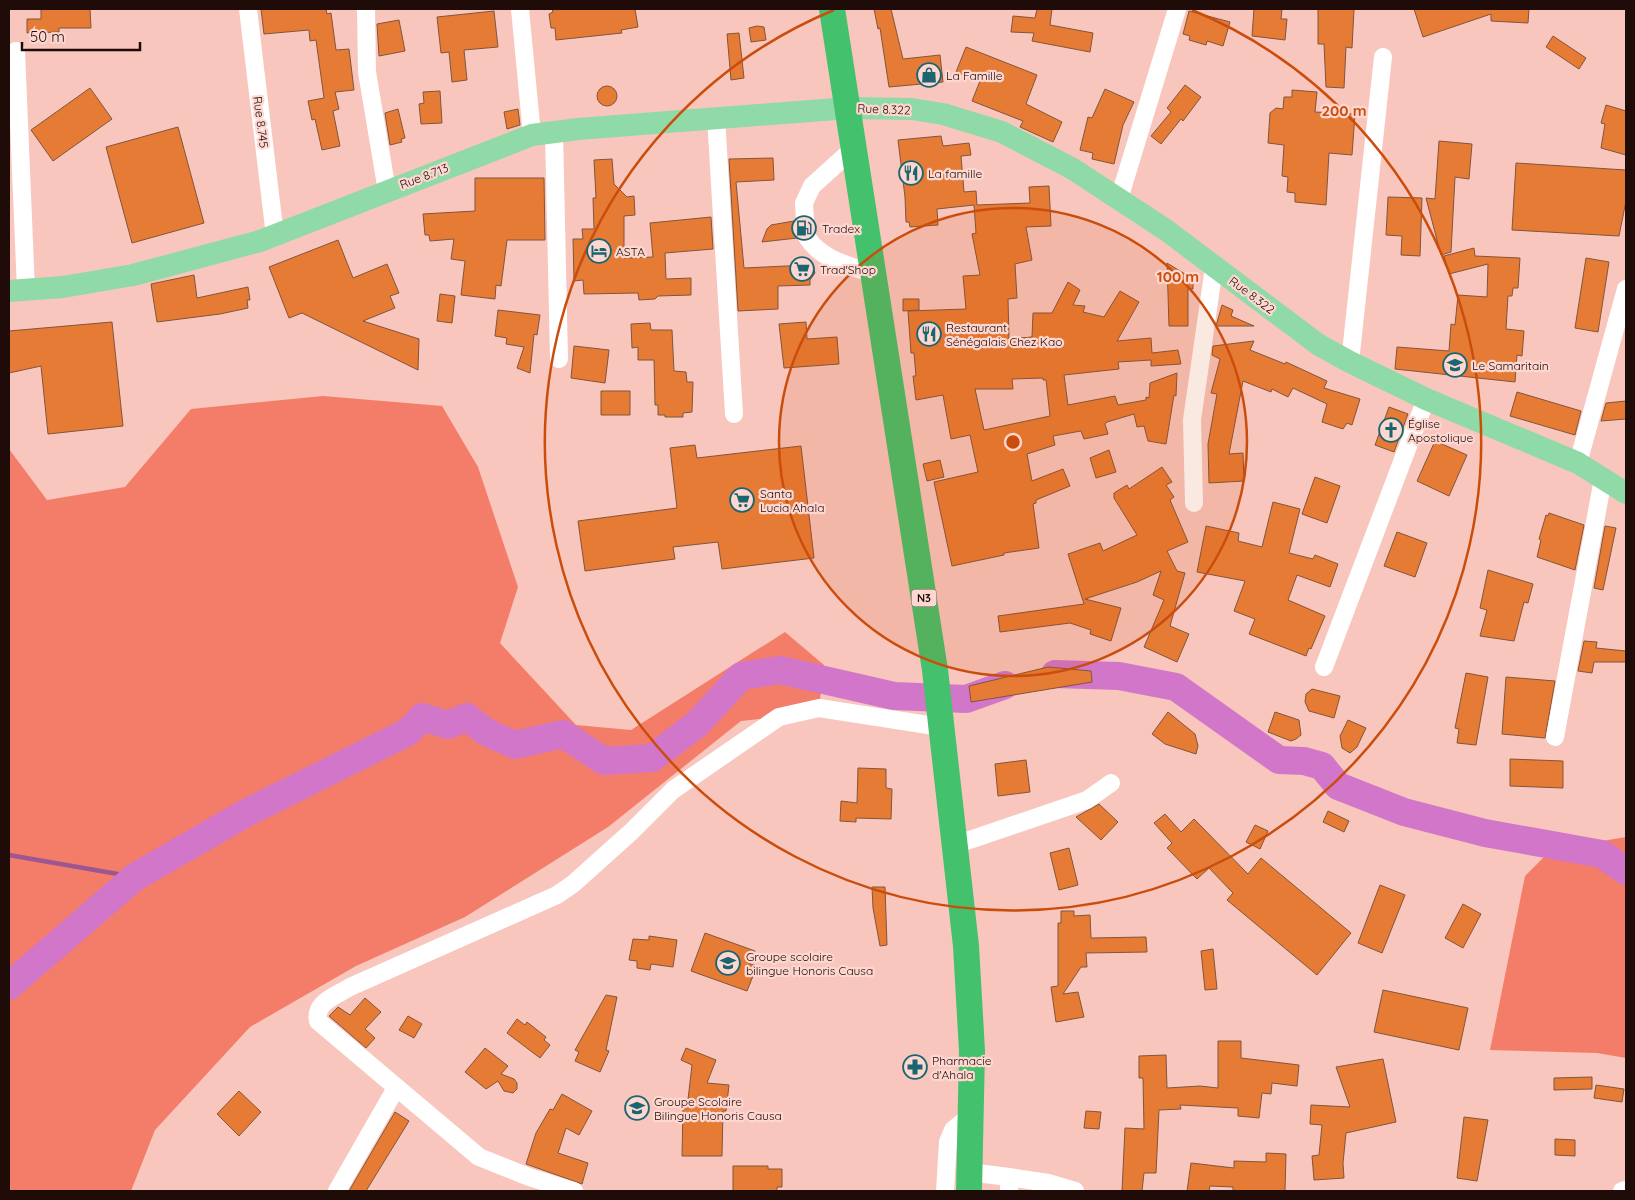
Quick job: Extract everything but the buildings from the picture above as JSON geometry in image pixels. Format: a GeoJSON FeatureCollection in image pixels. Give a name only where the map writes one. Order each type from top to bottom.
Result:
{"type":"FeatureCollection","features":[{"type":"Feature","properties":{"kind":"highway","name":"N3"},"geometry":{"type":"LineString","coordinates":[[832,9],[849,108],[942,727],[966,946],[972,1051],[969,1182]]}},
{"type":"Feature","properties":{"kind":"main road","name":"Rue 8.713"},"geometry":{"type":"LineString","coordinates":[[17,290],[63,287],[133,275],[275,236],[387,191],[543,134],[849,108]]}},
{"type":"Feature","properties":{"kind":"main road","name":"Rue 8.322"},"geometry":{"type":"LineString","coordinates":[[849,108],[912,109],[943,114],[1002,132],[1073,169],[1166,230],[1319,344],[1350,362],[1426,399],[1578,463],[1626,492]]}},
{"type":"Feature","properties":{"kind":"street","name":"Rue 8.745"},"geometry":{"type":"LineString","coordinates":[[248,9],[275,236]]}},
{"type":"Feature","properties":{"kind":"street"},"geometry":{"type":"LineString","coordinates":[[366,9],[367,72],[387,191]]}},
{"type":"Feature","properties":{"kind":"street"},"geometry":{"type":"LineString","coordinates":[[520,9],[543,134],[559,358]]}},
{"type":"Feature","properties":{"kind":"street"},"geometry":{"type":"LineString","coordinates":[[1118,199],[1177,9]]}},
{"type":"Feature","properties":{"kind":"street"},"geometry":{"type":"LineString","coordinates":[[16,51],[17,290]]}},
{"type":"Feature","properties":{"kind":"street"},"geometry":{"type":"LineString","coordinates":[[1350,362],[1383,57]]}},
{"type":"Feature","properties":{"kind":"street"},"geometry":{"type":"LineString","coordinates":[[716,118],[723,263],[734,414]]}},
{"type":"Feature","properties":{"kind":"street"},"geometry":{"type":"LineString","coordinates":[[805,220],[804,203],[812,186],[854,148]]}},
{"type":"Feature","properties":{"kind":"street"},"geometry":{"type":"LineString","coordinates":[[807,237],[811,244],[836,261],[873,274]]}},
{"type":"Feature","properties":{"kind":"street"},"geometry":{"type":"LineString","coordinates":[[1194,503],[1192,420],[1214,266]]}},
{"type":"Feature","properties":{"kind":"street"},"geometry":{"type":"LineString","coordinates":[[1578,463],[1626,289]]}},
{"type":"Feature","properties":{"kind":"street"},"geometry":{"type":"LineString","coordinates":[[1324,667],[1426,399]]}},
{"type":"Feature","properties":{"kind":"street"},"geometry":{"type":"LineString","coordinates":[[1555,737],[1603,479]]}},
{"type":"Feature","properties":{"kind":"street"},"geometry":{"type":"LineString","coordinates":[[574,1191],[529,1177],[479,1157],[318,1021],[317,1013],[321,1005],[350,987],[557,895],[573,884],[624,838],[673,790],[779,717],[819,708],[942,727]]}},
{"type":"Feature","properties":{"kind":"street"},"geometry":{"type":"LineString","coordinates":[[955,845],[1087,800],[1112,782]]}},
{"type":"Feature","properties":{"kind":"street"},"geometry":{"type":"LineString","coordinates":[[337,1191],[396,1088]]}},
{"type":"Feature","properties":{"kind":"street"},"geometry":{"type":"LineString","coordinates":[[945,1191],[948,1142],[953,1130],[970,1116]]}},
{"type":"Feature","properties":{"kind":"street"},"geometry":{"type":"LineString","coordinates":[[969,1182],[1048,1183],[1075,1191]]}},
{"type":"Feature","properties":{"kind":"street"},"geometry":{"type":"LineString","coordinates":[[1622,1191],[1626,1190]]}},
{"type":"Feature","properties":{"kind":"shaded area"},"geometry":{"type":"Polygon","coordinates":[[[323,396],[442,406],[478,467],[518,587],[500,643],[576,725],[631,730],[785,632],[824,665],[819,708],[779,717],[741,721],[608,827],[465,917],[356,966],[250,1027],[155,1130],[131,1191],[9,1191],[9,449],[47,500],[125,487],[191,409],[323,396]]]}},
{"type":"Feature","properties":{"kind":"shaded area"},"geometry":{"type":"Polygon","coordinates":[[[1626,837],[1626,1058],[1597,1053],[1490,1050],[1525,876],[1547,854],[1578,845],[1626,837]]]}},
{"type":"Feature","properties":{"kind":"waterway"},"geometry":{"type":"LineString","coordinates":[[9,986],[135,877],[246,813],[408,732],[422,717],[448,725],[467,717],[486,732],[515,745],[563,734],[604,761],[652,758],[697,724],[741,676],[780,670],[894,696],[966,699],[1005,685]]}},
{"type":"Feature","properties":{"kind":"waterway"},"geometry":{"type":"LineString","coordinates":[[1055,674],[1119,676],[1176,687],[1279,760],[1304,761],[1322,766],[1338,786],[1404,812],[1485,833],[1602,854],[1626,871]]}},
{"type":"Feature","properties":{"kind":"waterway"},"geometry":{"type":"LineString","coordinates":[[9,855],[135,877]]}},
{"type":"Feature","properties":{"kind":"place","name":"La Famille"},"geometry":{"type":"Point","coordinates":[929,75]}},
{"type":"Feature","properties":{"kind":"place","name":"La famille"},"geometry":{"type":"Point","coordinates":[911,173]}},
{"type":"Feature","properties":{"kind":"place","name":"Tradex"},"geometry":{"type":"Point","coordinates":[804,228]}},
{"type":"Feature","properties":{"kind":"place","name":"ASTA"},"geometry":{"type":"Point","coordinates":[599,251]}},
{"type":"Feature","properties":{"kind":"place","name":"Trad'Shop"},"geometry":{"type":"Point","coordinates":[802,269]}},
{"type":"Feature","properties":{"kind":"place","name":"Restaurant Sénégalais Chez Kao"},"geometry":{"type":"Point","coordinates":[929,334]}},
{"type":"Feature","properties":{"kind":"place","name":"Le Samaritain"},"geometry":{"type":"Point","coordinates":[1455,365]}},
{"type":"Feature","properties":{"kind":"place","name":"Église Apostolique"},"geometry":{"type":"Point","coordinates":[1391,430]}},
{"type":"Feature","properties":{"kind":"place","name":"Santa Lucia Ahala"},"geometry":{"type":"Point","coordinates":[742,500]}},
{"type":"Feature","properties":{"kind":"place","name":"Groupe scolaire bilingue Honoris Causa"},"geometry":{"type":"Point","coordinates":[728,963]}},
{"type":"Feature","properties":{"kind":"place","name":"Pharmacie d'Ahala"},"geometry":{"type":"Point","coordinates":[915,1067]}},
{"type":"Feature","properties":{"kind":"place","name":"Groupe Scolaire Bilingue Honoris Causa"},"geometry":{"type":"Point","coordinates":[637,1108]}}]}
